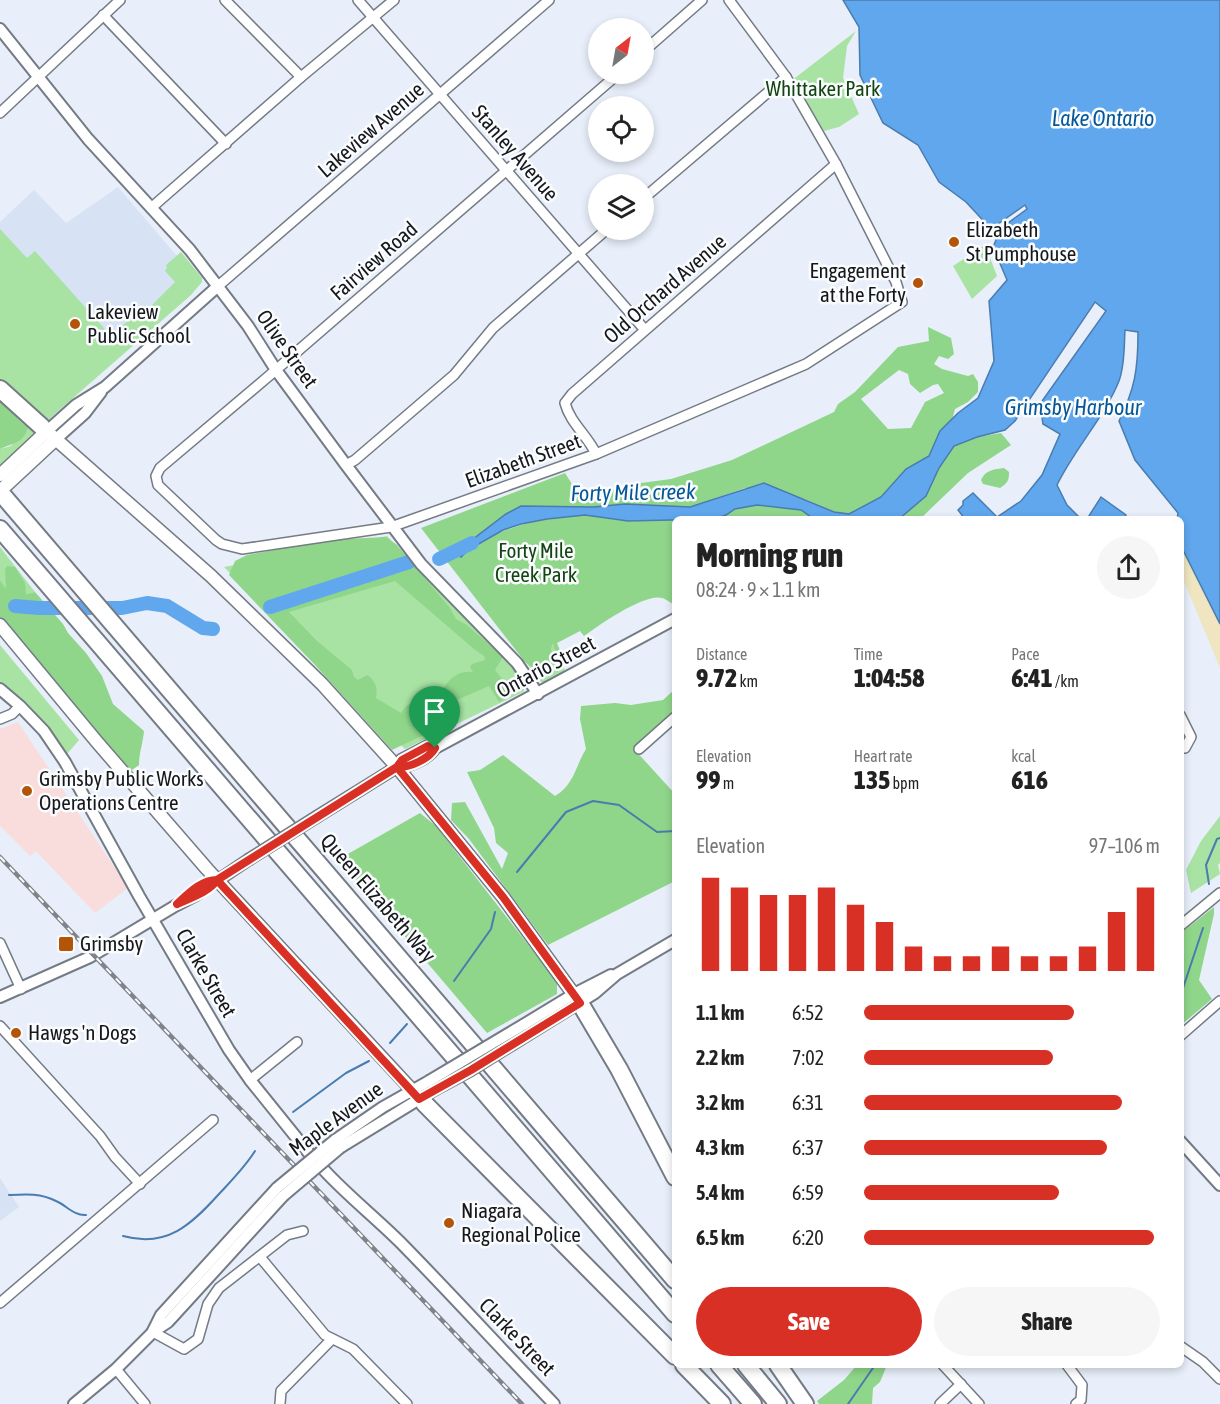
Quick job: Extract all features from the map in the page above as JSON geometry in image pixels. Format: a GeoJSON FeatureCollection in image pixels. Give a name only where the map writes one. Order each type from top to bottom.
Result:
{"type":"FeatureCollection","features":[{"type":"Feature","properties":{"kind":"highway"},"geometry":{"type":"LineString","coordinates":[[0,389],[49,432]]}},
{"type":"Feature","properties":{"kind":"highway","name":"Queen Elizabeth Way"},"geometry":{"type":"LineString","coordinates":[[0,491],[672,1276]]}},
{"type":"Feature","properties":{"kind":"highway"},"geometry":{"type":"LineString","coordinates":[[0,529],[672,1311]]}},
{"type":"Feature","properties":{"kind":"highway"},"geometry":{"type":"LineString","coordinates":[[577,998],[619,1069],[672,1171]]}},
{"type":"Feature","properties":{"kind":"highway"},"geometry":{"type":"LineString","coordinates":[[423,1093],[672,1353]]}},
{"type":"Feature","properties":{"kind":"highway"},"geometry":{"type":"LineString","coordinates":[[687,1368],[722,1404]]}},
{"type":"Feature","properties":{"kind":"highway"},"geometry":{"type":"LineString","coordinates":[[722,1368],[753,1404]]}},
{"type":"Feature","properties":{"kind":"highway"},"geometry":{"type":"LineString","coordinates":[[748,1368],[778,1404]]}},
{"type":"Feature","properties":{"kind":"highway"},"geometry":{"type":"LineString","coordinates":[[780,1368],[805,1404]]}},
{"type":"Feature","properties":{"kind":"main road"},"geometry":{"type":"LineString","coordinates":[[0,491],[19,465],[49,432],[250,612],[322,684],[397,767],[503,897],[577,998]]}},
{"type":"Feature","properties":{"kind":"main road"},"geometry":{"type":"LineString","coordinates":[[0,475],[19,465]]}},
{"type":"Feature","properties":{"kind":"main road"},"geometry":{"type":"LineString","coordinates":[[0,625],[97,742],[217,880],[423,1093]]}},
{"type":"Feature","properties":{"kind":"street"},"geometry":{"type":"LineString","coordinates":[[0,113],[120,0]]}},
{"type":"Feature","properties":{"kind":"street"},"geometry":{"type":"LineString","coordinates":[[225,0],[301,77]]}},
{"type":"Feature","properties":{"kind":"street","name":"Stanley Avenue"},"geometry":{"type":"LineString","coordinates":[[358,0],[645,330]]}},
{"type":"Feature","properties":{"kind":"street"},"geometry":{"type":"LineString","coordinates":[[151,208],[301,77],[394,0]]}},
{"type":"Feature","properties":{"kind":"street","name":"Lakeview Avenue"},"geometry":{"type":"LineString","coordinates":[[217,287],[549,0]]}},
{"type":"Feature","properties":{"kind":"street"},"geometry":{"type":"LineString","coordinates":[[654,42],[702,0]]}},
{"type":"Feature","properties":{"kind":"street"},"geometry":{"type":"LineString","coordinates":[[729,0],[786,77],[836,164]]}},
{"type":"Feature","properties":{"kind":"street"},"geometry":{"type":"LineString","coordinates":[[103,15],[226,144]]}},
{"type":"Feature","properties":{"kind":"street","name":"Olive Street"},"geometry":{"type":"LineString","coordinates":[[0,29],[88,138],[190,250],[248,326],[276,370],[391,526],[433,578],[517,663],[538,694]]}},
{"type":"Feature","properties":{"kind":"street"},"geometry":{"type":"LineString","coordinates":[[654,189],[786,77]]}},
{"type":"Feature","properties":{"kind":"street","name":"Fairview Road"},"geometry":{"type":"LineString","coordinates":[[156,476],[160,468],[606,84]]}},
{"type":"Feature","properties":{"kind":"street","name":"Elizabeth Street"},"geometry":{"type":"LineString","coordinates":[[156,476],[158,485],[216,540],[222,544],[242,549],[391,526],[596,454],[806,364],[902,302],[896,282],[836,164]]}},
{"type":"Feature","properties":{"kind":"street","name":"Old Orchard Avenue"},"geometry":{"type":"LineString","coordinates":[[596,454],[593,446],[568,414],[565,404],[572,394],[836,164]]}},
{"type":"Feature","properties":{"kind":"street"},"geometry":{"type":"LineString","coordinates":[[346,465],[355,460],[454,375],[493,328],[594,240]]}},
{"type":"Feature","properties":{"kind":"street"},"geometry":{"type":"LineString","coordinates":[[49,432],[85,413],[105,387],[217,287]]}},
{"type":"Feature","properties":{"kind":"street","name":"Ontario Street"},"geometry":{"type":"LineString","coordinates":[[0,998],[90,957],[177,904],[205,890],[236,867],[397,767],[406,767],[432,753],[435,748],[672,621]]}},
{"type":"Feature","properties":{"kind":"street","name":"Clarke Street"},"geometry":{"type":"LineString","coordinates":[[0,689],[44,731],[65,762],[211,1021],[250,1080],[309,1152]]}},
{"type":"Feature","properties":{"kind":"street"},"geometry":{"type":"LineString","coordinates":[[0,719],[12,714],[20,706]]}},
{"type":"Feature","properties":{"kind":"street"},"geometry":{"type":"LineString","coordinates":[[639,749],[672,720]]}},
{"type":"Feature","properties":{"kind":"street"},"geometry":{"type":"LineString","coordinates":[[1184,723],[1191,737],[1184,748]]}},
{"type":"Feature","properties":{"kind":"street"},"geometry":{"type":"LineString","coordinates":[[1184,923],[1220,893]]}},
{"type":"Feature","properties":{"kind":"street","name":"Maple Avenue"},"geometry":{"type":"LineString","coordinates":[[74,1404],[116,1370],[153,1332],[168,1322],[280,1192],[338,1143],[577,998],[595,993],[617,974],[672,942]]}},
{"type":"Feature","properties":{"kind":"street"},"geometry":{"type":"LineString","coordinates":[[0,943],[21,989]]}},
{"type":"Feature","properties":{"kind":"street"},"geometry":{"type":"LineString","coordinates":[[1184,1032],[1220,1001]]}},
{"type":"Feature","properties":{"kind":"street"},"geometry":{"type":"LineString","coordinates":[[0,1026],[100,1136],[140,1184]]}},
{"type":"Feature","properties":{"kind":"street"},"geometry":{"type":"LineString","coordinates":[[250,1080],[297,1042]]}},
{"type":"Feature","properties":{"kind":"street"},"geometry":{"type":"LineString","coordinates":[[0,1303],[213,1120]]}},
{"type":"Feature","properties":{"kind":"street"},"geometry":{"type":"LineString","coordinates":[[1184,1145],[1220,1185]]}},
{"type":"Feature","properties":{"kind":"street","name":"Clarke Street"},"geometry":{"type":"LineString","coordinates":[[324,1170],[409,1251],[554,1404]]}},
{"type":"Feature","properties":{"kind":"street"},"geometry":{"type":"LineString","coordinates":[[153,1332],[184,1349],[190,1346],[198,1339],[213,1295],[287,1235],[303,1231]]}},
{"type":"Feature","properties":{"kind":"street"},"geometry":{"type":"LineString","coordinates":[[260,1257],[325,1335],[353,1349],[407,1404]]}},
{"type":"Feature","properties":{"kind":"street"},"geometry":{"type":"LineString","coordinates":[[280,1404],[281,1391],[331,1340]]}},
{"type":"Feature","properties":{"kind":"street"},"geometry":{"type":"LineString","coordinates":[[1184,1349],[1203,1362],[1220,1379]]}},
{"type":"Feature","properties":{"kind":"street"},"geometry":{"type":"LineString","coordinates":[[946,1368],[978,1404]]}},
{"type":"Feature","properties":{"kind":"street"},"geometry":{"type":"LineString","coordinates":[[1069,1368],[1082,1385],[1081,1400],[1076,1404]]}},
{"type":"Feature","properties":{"kind":"street"},"geometry":{"type":"LineString","coordinates":[[116,1370],[144,1404]]}},
{"type":"Feature","properties":{"kind":"street"},"geometry":{"type":"LineString","coordinates":[[940,1404],[961,1384]]}},
{"type":"Feature","properties":{"kind":"shaded area","name":"Lakeview Public School"},"geometry":{"type":"Polygon","coordinates":[[[118,187],[200,283],[67,395],[0,366],[0,222],[34,190],[66,223],[118,187]]]}},
{"type":"Feature","properties":{"kind":"shaded area"},"geometry":{"type":"Polygon","coordinates":[[[18,722],[128,888],[95,913],[36,851],[30,856],[0,826],[0,729],[18,722]]]}},
{"type":"Feature","properties":{"kind":"shaded area"},"geometry":{"type":"Polygon","coordinates":[[[0,1178],[19,1207],[0,1221],[0,1178]]]}},
{"type":"Feature","properties":{"kind":"green space","name":"Whittaker Park"},"geometry":{"type":"Polygon","coordinates":[[[856,31],[847,46],[843,78],[859,114],[839,127],[824,131],[791,81],[856,31]]]}},
{"type":"Feature","properties":{"kind":"green space"},"geometry":{"type":"Polygon","coordinates":[[[0,229],[27,258],[35,251],[111,336],[145,305],[149,308],[175,282],[165,271],[166,265],[181,252],[202,278],[202,282],[191,295],[49,419],[42,419],[0,380],[0,229]]]}},
{"type":"Feature","properties":{"kind":"green space"},"geometry":{"type":"Polygon","coordinates":[[[985,245],[997,276],[972,299],[953,266],[985,245]]]}},
{"type":"Feature","properties":{"kind":"green space","name":"Forty Mile Creek Park"},"geometry":{"type":"Polygon","coordinates":[[[928,327],[951,338],[954,354],[948,359],[939,356],[934,364],[942,369],[968,376],[973,374],[978,382],[978,392],[968,402],[955,409],[952,420],[940,431],[929,456],[881,497],[849,514],[834,512],[807,500],[745,488],[690,507],[625,504],[593,507],[539,506],[506,514],[469,542],[454,546],[464,554],[474,546],[504,531],[540,520],[574,515],[634,521],[672,519],[672,603],[662,598],[645,600],[622,611],[584,636],[580,631],[557,643],[561,653],[555,652],[553,644],[551,649],[556,663],[545,668],[535,665],[531,667],[525,662],[421,528],[565,473],[577,492],[587,495],[633,484],[671,479],[732,460],[834,412],[838,404],[855,392],[898,347],[929,341],[928,327]],[[899,370],[861,399],[888,429],[911,428],[925,402],[944,393],[938,384],[920,393],[910,384],[908,374],[899,370]]]}},
{"type":"Feature","properties":{"kind":"green space"},"geometry":{"type":"Polygon","coordinates":[[[0,396],[19,421],[28,427],[21,439],[0,449],[0,396]]]}},
{"type":"Feature","properties":{"kind":"green space"},"geometry":{"type":"Polygon","coordinates":[[[10,405],[39,430],[0,465],[0,449],[11,446],[26,426],[17,420],[10,405]]]}},
{"type":"Feature","properties":{"kind":"green space"},"geometry":{"type":"Polygon","coordinates":[[[1001,433],[1011,445],[968,473],[923,516],[903,516],[926,496],[939,468],[954,446],[977,437],[1001,433]]]}},
{"type":"Feature","properties":{"kind":"green space"},"geometry":{"type":"Polygon","coordinates":[[[1004,468],[1009,475],[1008,481],[1003,486],[1000,488],[983,484],[981,480],[985,474],[1004,468]]]}},
{"type":"Feature","properties":{"kind":"green space"},"geometry":{"type":"Polygon","coordinates":[[[757,505],[801,510],[810,516],[722,516],[735,509],[757,505]]]}},
{"type":"Feature","properties":{"kind":"green space","name":"Forty Mile Creek Park"},"geometry":{"type":"Polygon","coordinates":[[[387,536],[505,658],[527,684],[523,692],[405,749],[224,567],[387,536]]]}},
{"type":"Feature","properties":{"kind":"green space"},"geometry":{"type":"Polygon","coordinates":[[[386,537],[397,545],[450,608],[456,619],[467,625],[503,657],[495,670],[507,685],[504,699],[499,702],[489,686],[450,703],[453,712],[434,730],[392,750],[229,575],[235,561],[247,555],[326,540],[386,537]],[[395,581],[289,612],[317,641],[352,670],[354,677],[358,680],[367,675],[370,677],[377,691],[376,698],[401,713],[412,703],[428,702],[430,693],[434,690],[441,692],[458,674],[473,672],[470,667],[472,664],[485,660],[484,656],[395,581]]]}},
{"type":"Feature","properties":{"kind":"green space"},"geometry":{"type":"Polygon","coordinates":[[[0,547],[35,592],[26,594],[6,590],[0,580],[0,547]]]}},
{"type":"Feature","properties":{"kind":"green space"},"geometry":{"type":"Polygon","coordinates":[[[7,566],[15,567],[25,583],[26,594],[35,592],[86,653],[102,676],[113,704],[144,731],[139,765],[132,770],[127,770],[0,618],[0,580],[6,589],[5,570],[7,566]]]}},
{"type":"Feature","properties":{"kind":"green space"},"geometry":{"type":"Polygon","coordinates":[[[553,644],[555,651],[561,653],[564,659],[560,661],[566,672],[546,682],[541,682],[525,660],[542,668],[555,663],[551,649],[553,644]]]}},
{"type":"Feature","properties":{"kind":"green space"},"geometry":{"type":"Polygon","coordinates":[[[0,645],[79,740],[67,754],[23,701],[0,683],[0,645]]]}},
{"type":"Feature","properties":{"kind":"green space"},"geometry":{"type":"Polygon","coordinates":[[[672,692],[672,713],[634,749],[672,791],[672,883],[548,945],[469,839],[451,820],[452,803],[465,802],[502,869],[508,853],[496,843],[494,828],[467,772],[480,770],[503,755],[555,796],[570,781],[586,749],[580,719],[581,706],[615,703],[631,705],[663,700],[672,692]]]}},
{"type":"Feature","properties":{"kind":"green space"},"geometry":{"type":"Polygon","coordinates":[[[420,813],[436,826],[557,982],[557,994],[487,1033],[339,859],[420,813]]]}},
{"type":"Feature","properties":{"kind":"green space"},"geometry":{"type":"Polygon","coordinates":[[[1220,816],[1220,863],[1218,865],[1220,874],[1191,893],[1186,870],[1201,841],[1220,816]]]}},
{"type":"Feature","properties":{"kind":"green space"},"geometry":{"type":"Polygon","coordinates":[[[1214,907],[1199,980],[1212,999],[1184,1022],[1184,931],[1214,907]]]}},
{"type":"Feature","properties":{"kind":"green space"},"geometry":{"type":"Polygon","coordinates":[[[854,1368],[886,1368],[880,1382],[873,1388],[872,1404],[819,1404],[817,1401],[844,1380],[854,1368]]]}},
{"type":"Feature","properties":{"kind":"sand"},"geometry":{"type":"Polygon","coordinates":[[[1184,554],[1220,624],[1220,668],[1184,581],[1184,554]]]}},
{"type":"Feature","properties":{"kind":"water","name":"Lake Ontario"},"geometry":{"type":"Polygon","coordinates":[[[843,0],[1220,0],[1220,624],[1184,552],[1184,516],[1178,516],[1178,513],[1135,460],[1119,421],[1129,399],[1134,378],[1138,332],[1125,330],[1121,375],[1113,395],[1057,485],[1067,505],[1078,516],[998,516],[1021,501],[1042,475],[1060,434],[1043,424],[1040,404],[1106,311],[1095,302],[1015,421],[1005,430],[954,446],[939,468],[926,496],[903,516],[810,516],[801,510],[757,505],[735,509],[723,516],[672,516],[672,520],[628,521],[585,515],[547,519],[503,530],[468,550],[461,557],[454,546],[469,542],[506,514],[521,506],[593,507],[625,504],[690,507],[764,483],[834,512],[849,514],[881,497],[906,469],[929,456],[940,431],[978,398],[994,361],[989,301],[1007,280],[993,247],[996,240],[993,234],[1027,209],[1025,205],[991,229],[966,202],[939,182],[918,145],[883,123],[860,75],[859,27],[843,0]]]}},
{"type":"Feature","properties":{"kind":"water","name":"Lake Ontario"},"geometry":{"type":"Polygon","coordinates":[[[973,493],[996,516],[963,516],[958,510],[963,505],[963,501],[973,493]]]}},
{"type":"Feature","properties":{"kind":"water"},"geometry":{"type":"Polygon","coordinates":[[[1101,497],[1126,515],[1126,516],[1089,516],[1101,497]]]}},
{"type":"Feature","properties":{"kind":"waterway","name":"Forty Mile creek"},"geometry":{"type":"LineString","coordinates":[[439,559],[472,543]]}},
{"type":"Feature","properties":{"kind":"waterway","name":"Forty Mile creek"},"geometry":{"type":"LineString","coordinates":[[270,607],[409,562]]}},
{"type":"Feature","properties":{"kind":"waterway","name":"Forty Mile creek"},"geometry":{"type":"LineString","coordinates":[[15,606],[122,608],[147,603],[167,606],[203,628],[213,629]]}},
{"type":"Feature","properties":{"kind":"waterway"},"geometry":{"type":"LineString","coordinates":[[517,872],[566,812],[593,801],[619,805],[657,832],[672,831]]}},
{"type":"Feature","properties":{"kind":"waterway"},"geometry":{"type":"LineString","coordinates":[[1209,884],[1206,865],[1217,839],[1220,838]]}},
{"type":"Feature","properties":{"kind":"waterway"},"geometry":{"type":"LineString","coordinates":[[454,981],[491,929],[495,912]]}},
{"type":"Feature","properties":{"kind":"waterway"},"geometry":{"type":"LineString","coordinates":[[1184,985],[1203,928]]}},
{"type":"Feature","properties":{"kind":"waterway"},"geometry":{"type":"LineString","coordinates":[[390,1043],[407,1024]]}},
{"type":"Feature","properties":{"kind":"waterway"},"geometry":{"type":"LineString","coordinates":[[293,1112],[346,1073],[369,1061]]}},
{"type":"Feature","properties":{"kind":"waterway"},"geometry":{"type":"LineString","coordinates":[[123,1236],[153,1239],[177,1231],[188,1224],[209,1205],[255,1151]]}},
{"type":"Feature","properties":{"kind":"waterway"},"geometry":{"type":"LineString","coordinates":[[9,1195],[39,1195],[50,1198],[78,1214],[86,1215]]}},
{"type":"Feature","properties":{"kind":"waterway"},"geometry":{"type":"LineString","coordinates":[[848,1404],[873,1368]]}},
{"type":"Feature","properties":{"kind":"railway"},"geometry":{"type":"LineString","coordinates":[[0,857],[522,1404]]}},
{"type":"Feature","properties":{"kind":"place","name":"Elizabeth St Pumphouse"},"geometry":{"type":"Point","coordinates":[954,242]}},
{"type":"Feature","properties":{"kind":"place","name":"Engagement at the Forty"},"geometry":{"type":"Point","coordinates":[918,283]}},
{"type":"Feature","properties":{"kind":"place","name":"Lakeview Public School"},"geometry":{"type":"Point","coordinates":[75,324]}},
{"type":"Feature","properties":{"kind":"place","name":"Grimsby Public Works Operations Centre"},"geometry":{"type":"Point","coordinates":[27,791]}},
{"type":"Feature","properties":{"kind":"place","name":"Grimsby"},"geometry":{"type":"Point","coordinates":[66,944]}},
{"type":"Feature","properties":{"kind":"place","name":"Hawgs 'n Dogs"},"geometry":{"type":"Point","coordinates":[16,1033]}},
{"type":"Feature","properties":{"kind":"place","name":"Niagara Regional Police"},"geometry":{"type":"Point","coordinates":[449,1223]}},
{"type":"Feature","properties":{"kind":"route"},"geometry":{"type":"LineString","coordinates":[[435,748],[428,746],[402,760],[397,767],[503,897],[580,1003],[419,1099],[217,880],[210,880],[193,889],[177,904],[214,884],[217,880],[288,834],[397,767],[406,767],[432,753],[435,748]]}},
{"type":"Feature","properties":{"kind":"water label","name":"Grimsby Harbour"},"geometry":{"type":"Point","coordinates":[1073,407]}}]}
